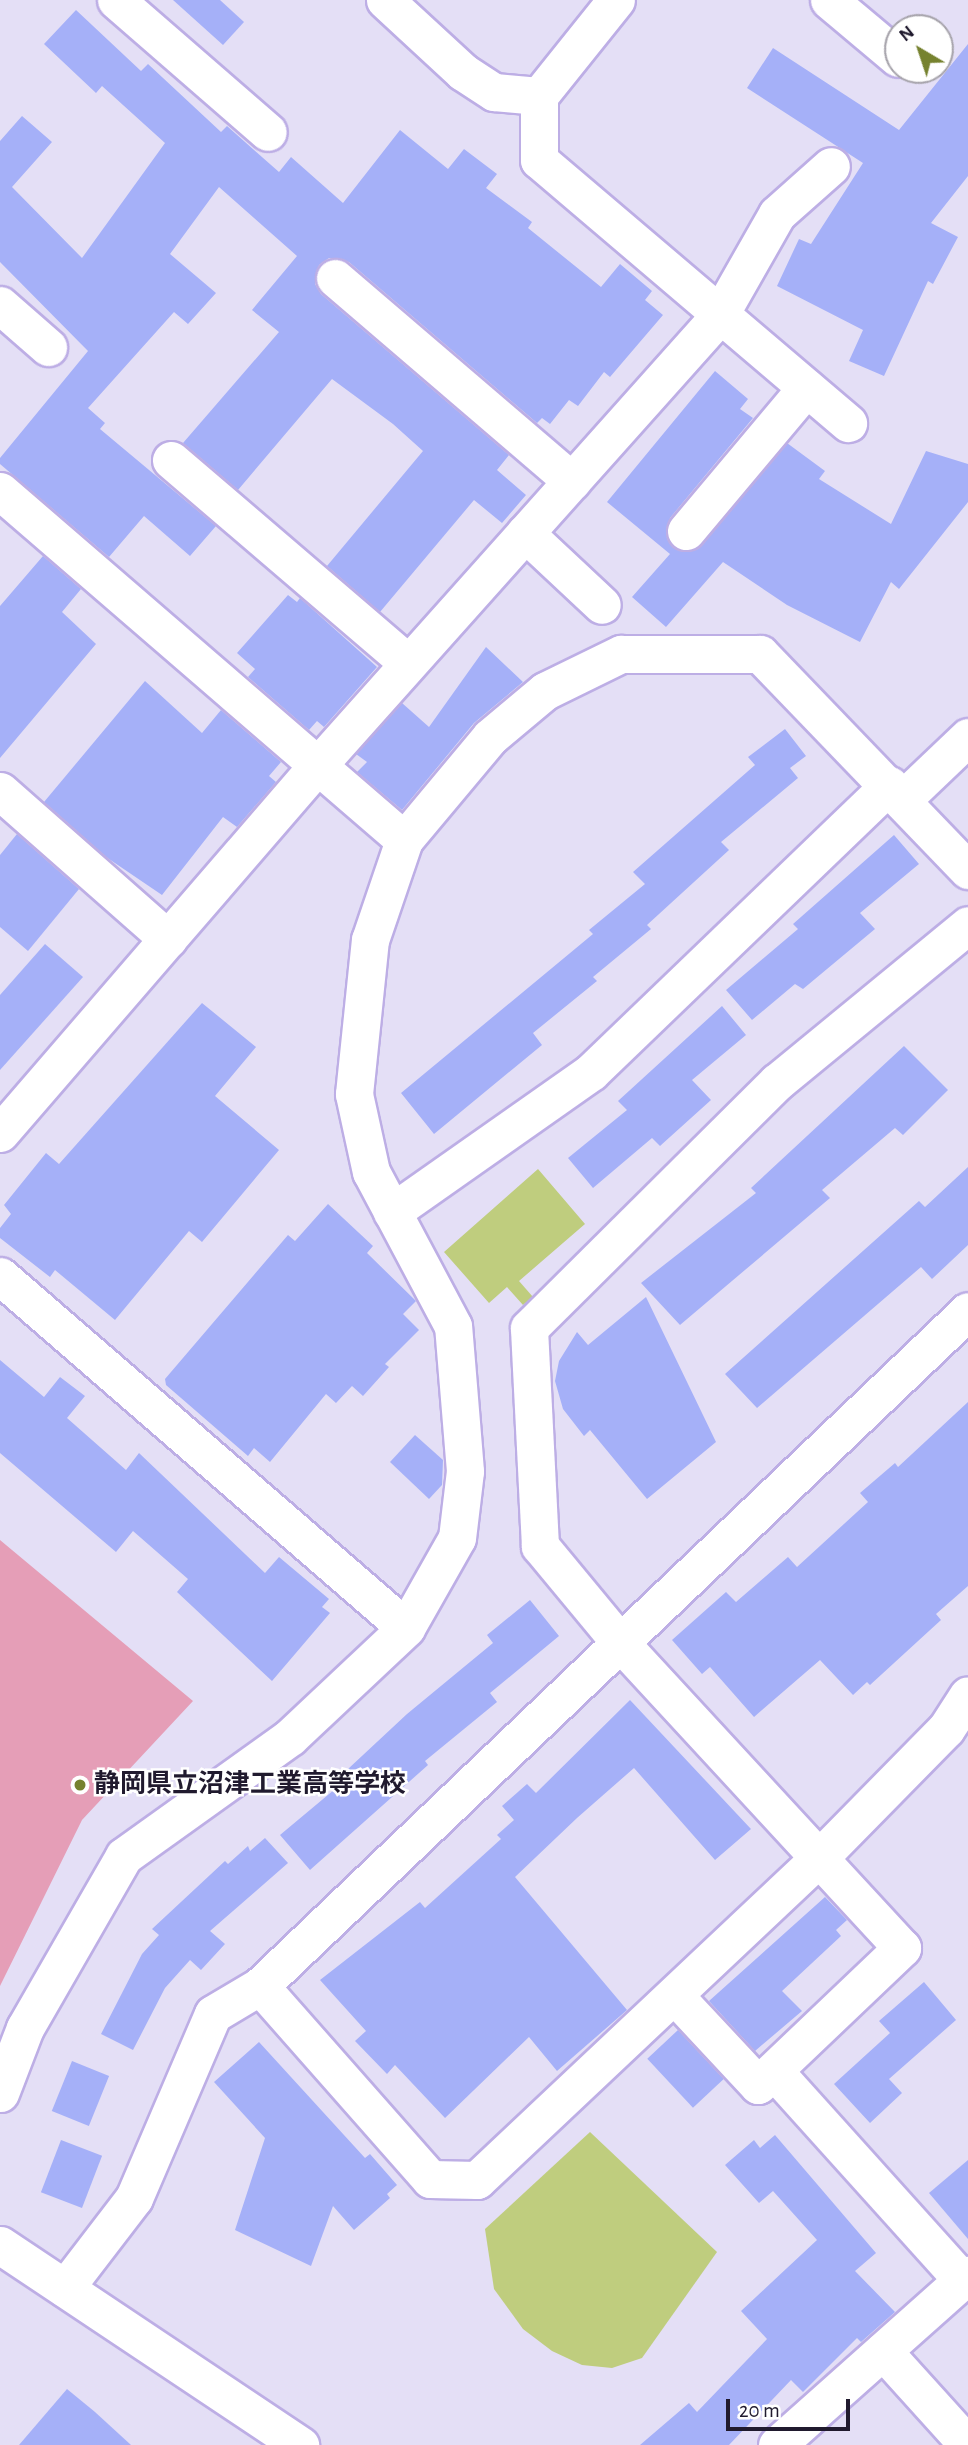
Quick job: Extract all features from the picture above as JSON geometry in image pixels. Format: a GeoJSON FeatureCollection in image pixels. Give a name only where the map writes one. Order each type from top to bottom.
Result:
{"type":"FeatureCollection","features":[{"type":"Feature","properties":{"kind":"street"},"geometry":{"type":"LineString","coordinates":[[117,0],[268,132]]}},
{"type":"Feature","properties":{"kind":"street"},"geometry":{"type":"LineString","coordinates":[[384,0],[463,72],[494,92],[539,96]]}},
{"type":"Feature","properties":{"kind":"street"},"geometry":{"type":"LineString","coordinates":[[616,0],[539,96],[539,160],[719,316],[848,423]]}},
{"type":"Feature","properties":{"kind":"street"},"geometry":{"type":"LineString","coordinates":[[829,0],[884,47]]}},
{"type":"Feature","properties":{"kind":"street"},"geometry":{"type":"LineString","coordinates":[[0,1133],[319,764],[719,316],[777,214],[831,166]]}},
{"type":"Feature","properties":{"kind":"street"},"geometry":{"type":"LineString","coordinates":[[335,278],[572,481]]}},
{"type":"Feature","properties":{"kind":"street"},"geometry":{"type":"LineString","coordinates":[[0,305],[48,347]]}},
{"type":"Feature","properties":{"kind":"street"},"geometry":{"type":"LineString","coordinates":[[686,531],[806,388]]}},
{"type":"Feature","properties":{"kind":"street"},"geometry":{"type":"LineString","coordinates":[[171,460],[408,663]]}},
{"type":"Feature","properties":{"kind":"street"},"geometry":{"type":"LineString","coordinates":[[0,491],[404,840]]}},
{"type":"Feature","properties":{"kind":"street"},"geometry":{"type":"LineString","coordinates":[[525,533],[602,605]]}},
{"type":"Feature","properties":{"kind":"street"},"geometry":{"type":"LineString","coordinates":[[0,2093],[25,2028],[124,1856],[290,1737],[406,1628],[457,1538],[465,1471],[453,1325],[371,1172],[354,1094],[370,940],[404,840],[490,737],[545,691],[621,654],[760,654],[896,792],[968,870]]}},
{"type":"Feature","properties":{"kind":"street"},"geometry":{"type":"LineString","coordinates":[[392,1212],[591,1072],[896,792],[968,737]]}},
{"type":"Feature","properties":{"kind":"street"},"geometry":{"type":"LineString","coordinates":[[0,791],[168,939]]}},
{"type":"Feature","properties":{"kind":"street"},"geometry":{"type":"LineString","coordinates":[[674,1995],[758,2085],[902,1948],[821,1856],[622,1645],[540,1546],[529,1328],[777,1082],[968,925]]}},
{"type":"Feature","properties":{"kind":"street"},"geometry":{"type":"LineString","coordinates":[[0,1276],[406,1628]]}},
{"type":"Feature","properties":{"kind":"street"},"geometry":{"type":"LineString","coordinates":[[65,2288],[134,2198],[213,2014],[260,1986],[622,1645],[968,1311]]}},
{"type":"Feature","properties":{"kind":"street"},"geometry":{"type":"LineString","coordinates":[[260,1986],[430,2179],[477,2180],[821,1856],[946,1729],[968,1695]]}},
{"type":"Feature","properties":{"kind":"street"},"geometry":{"type":"LineString","coordinates":[[774,2071],[965,2278],[777,2445]]}},
{"type":"Feature","properties":{"kind":"street"},"geometry":{"type":"LineString","coordinates":[[0,2245],[300,2445]]}},
{"type":"Feature","properties":{"kind":"street"},"geometry":{"type":"LineString","coordinates":[[883,2351],[968,2445]]}},
{"type":"Feature","properties":{"kind":"shaded area"},"geometry":{"type":"Polygon","coordinates":[[[538,1169],[585,1224],[519,1281],[533,1297],[523,1305],[507,1287],[489,1303],[444,1252],[538,1169]]]}},
{"type":"Feature","properties":{"kind":"shaded area","name":"静岡県立沼津工業高等学校"},"geometry":{"type":"Polygon","coordinates":[[[0,1540],[193,1701],[82,1820],[0,1986],[0,1540]]]}},
{"type":"Feature","properties":{"kind":"shaded area"},"geometry":{"type":"Polygon","coordinates":[[[590,2132],[717,2252],[642,2358],[612,2368],[582,2365],[552,2351],[523,2329],[494,2289],[485,2229],[590,2132]]]}},
{"type":"Feature","properties":{"kind":"building"},"geometry":{"type":"Polygon","coordinates":[[[173,0],[220,0],[244,22],[223,45],[173,0]]]}},
{"type":"Feature","properties":{"kind":"building"},"geometry":{"type":"Polygon","coordinates":[[[76,10],[141,71],[148,64],[221,132],[227,126],[279,172],[291,157],[343,203],[400,130],[448,169],[464,149],[497,174],[486,188],[532,222],[528,228],[601,287],[620,264],[652,291],[645,300],[663,315],[610,377],[604,372],[578,406],[569,400],[550,424],[542,418],[537,423],[349,262],[329,258],[319,265],[315,284],[321,294],[509,455],[497,470],[526,495],[502,523],[474,500],[380,612],[327,566],[423,451],[393,424],[332,379],[238,490],[183,443],[279,332],[252,310],[297,256],[219,187],[170,254],[216,293],[188,324],[174,312],[88,408],[105,423],[100,429],[216,526],[190,556],[144,516],[109,557],[0,464],[0,458],[88,351],[0,262],[0,141],[22,116],[52,142],[12,187],[82,258],[165,143],[102,86],[96,93],[44,44],[76,10]]]}},
{"type":"Feature","properties":{"kind":"building"},"geometry":{"type":"Polygon","coordinates":[[[968,44],[968,176],[931,223],[958,237],[933,284],[928,281],[884,376],[849,361],[863,330],[777,286],[799,239],[811,244],[863,163],[747,88],[773,48],[899,130],[936,84],[954,84],[954,61],[968,44]]]}},
{"type":"Feature","properties":{"kind":"building"},"geometry":{"type":"Polygon","coordinates":[[[715,371],[748,399],[740,409],[753,418],[670,518],[667,539],[682,551],[702,544],[787,443],[825,471],[819,479],[891,524],[926,451],[968,464],[968,502],[899,589],[891,582],[860,642],[787,605],[723,562],[666,627],[632,597],[670,554],[607,502],[715,371]]]}},
{"type":"Feature","properties":{"kind":"building"},"geometry":{"type":"Polygon","coordinates":[[[43,556],[81,589],[62,612],[96,644],[0,758],[0,606],[43,556]]]}},
{"type":"Feature","properties":{"kind":"building"},"geometry":{"type":"Polygon","coordinates":[[[288,595],[297,602],[300,598],[377,667],[324,727],[317,721],[309,730],[248,677],[255,669],[237,653],[288,595]]]}},
{"type":"Feature","properties":{"kind":"building"},"geometry":{"type":"Polygon","coordinates":[[[486,647],[523,682],[474,723],[402,810],[357,772],[367,762],[356,754],[402,703],[429,727],[486,647]]]}},
{"type":"Feature","properties":{"kind":"building"},"geometry":{"type":"Polygon","coordinates":[[[145,681],[202,733],[221,710],[281,762],[269,776],[276,782],[237,827],[223,817],[162,895],[106,857],[44,802],[145,681]]]}},
{"type":"Feature","properties":{"kind":"building"},"geometry":{"type":"Polygon","coordinates":[[[785,729],[806,756],[790,768],[798,778],[721,842],[729,850],[647,925],[651,929],[593,977],[597,981],[533,1033],[542,1045],[434,1134],[401,1093],[593,934],[589,930],[645,884],[633,872],[755,765],[748,757],[785,729]]]}},
{"type":"Feature","properties":{"kind":"building"},"geometry":{"type":"Polygon","coordinates":[[[17,834],[79,889],[28,951],[0,927],[0,855],[17,834]]]}},
{"type":"Feature","properties":{"kind":"building"},"geometry":{"type":"Polygon","coordinates":[[[894,835],[919,864],[860,913],[875,929],[803,989],[795,984],[752,1020],[726,990],[798,929],[793,924],[894,835]]]}},
{"type":"Feature","properties":{"kind":"building"},"geometry":{"type":"Polygon","coordinates":[[[45,944],[83,977],[0,1070],[0,995],[45,944]]]}},
{"type":"Feature","properties":{"kind":"building"},"geometry":{"type":"Polygon","coordinates":[[[202,1003],[256,1047],[215,1096],[279,1150],[202,1242],[189,1231],[115,1320],[55,1270],[50,1277],[0,1238],[0,1228],[11,1214],[4,1205],[46,1153],[59,1164],[202,1003]]]}},
{"type":"Feature","properties":{"kind":"building"},"geometry":{"type":"Polygon","coordinates":[[[722,1006],[746,1035],[692,1080],[711,1100],[660,1146],[652,1138],[593,1188],[568,1158],[627,1110],[618,1101],[722,1006]]]}},
{"type":"Feature","properties":{"kind":"building"},"geometry":{"type":"Polygon","coordinates":[[[904,1046],[948,1090],[903,1135],[895,1128],[822,1190],[830,1198],[680,1325],[641,1283],[756,1193],[751,1188],[904,1046]]]}},
{"type":"Feature","properties":{"kind":"building"},"geometry":{"type":"Polygon","coordinates":[[[968,1167],[968,1245],[932,1279],[921,1267],[757,1408],[725,1374],[919,1201],[925,1207],[968,1167]]]}},
{"type":"Feature","properties":{"kind":"building"},"geometry":{"type":"Polygon","coordinates":[[[328,1204],[373,1246],[367,1253],[416,1301],[403,1314],[419,1330],[385,1364],[389,1367],[363,1396],[352,1386],[336,1403],[326,1394],[270,1462],[254,1448],[248,1456],[166,1385],[165,1379],[288,1235],[295,1241],[328,1204]]]}},
{"type":"Feature","properties":{"kind":"building"},"geometry":{"type":"Polygon","coordinates":[[[646,1297],[716,1442],[647,1499],[590,1430],[584,1436],[563,1409],[555,1381],[559,1361],[577,1332],[588,1345],[646,1297]]]}},
{"type":"Feature","properties":{"kind":"building"},"geometry":{"type":"Polygon","coordinates":[[[0,1360],[44,1397],[60,1377],[85,1396],[67,1418],[126,1470],[139,1453],[265,1573],[279,1557],[329,1599],[322,1607],[330,1613],[272,1681],[177,1592],[188,1579],[133,1531],[116,1552],[0,1453],[0,1360]]]}},
{"type":"Feature","properties":{"kind":"building"},"geometry":{"type":"Polygon","coordinates":[[[968,1402],[968,1586],[936,1614],[941,1620],[870,1685],[867,1682],[853,1695],[820,1660],[754,1717],[710,1667],[702,1674],[672,1640],[726,1592],[736,1602],[788,1557],[797,1567],[868,1502],[860,1493],[895,1463],[898,1467],[968,1402]]]}},
{"type":"Feature","properties":{"kind":"building"},"geometry":{"type":"Polygon","coordinates":[[[415,1435],[443,1460],[442,1485],[429,1499],[390,1462],[415,1435]]]}},
{"type":"Feature","properties":{"kind":"building"},"geometry":{"type":"Polygon","coordinates":[[[530,1600],[559,1636],[490,1693],[497,1702],[425,1761],[428,1765],[310,1870],[280,1835],[353,1774],[348,1769],[407,1714],[493,1643],[487,1635],[530,1600]]]}},
{"type":"Feature","properties":{"kind":"building"},"geometry":{"type":"Polygon","coordinates":[[[630,1700],[751,1829],[715,1860],[634,1768],[577,1818],[515,1877],[627,2010],[557,2071],[529,2037],[445,2118],[395,2065],[387,2074],[355,2041],[366,2031],[320,1980],[420,1902],[425,1908],[501,1839],[497,1835],[514,1820],[502,1806],[527,1784],[536,1793],[630,1700]]]}},
{"type":"Feature","properties":{"kind":"building"},"geometry":{"type":"Polygon","coordinates":[[[265,1838],[288,1863],[210,1931],[225,1944],[201,1970],[190,1960],[165,1988],[133,2050],[101,2034],[142,1954],[159,1935],[152,1929],[225,1861],[228,1864],[248,1846],[250,1851],[265,1838]]]}},
{"type":"Feature","properties":{"kind":"building"},"geometry":{"type":"Polygon","coordinates":[[[825,1897],[847,1920],[836,1930],[841,1936],[782,1991],[802,2011],[755,2051],[709,2001],[825,1897]]]}},
{"type":"Feature","properties":{"kind":"building"},"geometry":{"type":"Polygon","coordinates":[[[924,1982],[956,2020],[889,2079],[902,2093],[870,2123],[834,2084],[890,2033],[879,2021],[924,1982]]]}},
{"type":"Feature","properties":{"kind":"building"},"geometry":{"type":"Polygon","coordinates":[[[678,2030],[724,2079],[693,2108],[647,2059],[678,2030]]]}},
{"type":"Feature","properties":{"kind":"building"},"geometry":{"type":"Polygon","coordinates":[[[259,2042],[365,2158],[370,2154],[397,2185],[387,2194],[390,2198],[354,2230],[333,2206],[311,2266],[235,2230],[265,2138],[214,2082],[259,2042]]]}},
{"type":"Feature","properties":{"kind":"building"},"geometry":{"type":"Polygon","coordinates":[[[72,2061],[109,2076],[89,2126],[52,2111],[72,2061]]]}},
{"type":"Feature","properties":{"kind":"building"},"geometry":{"type":"Polygon","coordinates":[[[775,2135],[876,2253],[855,2271],[895,2312],[861,2342],[857,2338],[803,2392],[791,2380],[729,2445],[640,2445],[689,2403],[697,2412],[767,2339],[741,2311],[817,2240],[773,2191],[759,2203],[725,2165],[754,2140],[760,2148],[775,2135]]]}},
{"type":"Feature","properties":{"kind":"building"},"geometry":{"type":"Polygon","coordinates":[[[61,2140],[102,2156],[82,2208],[41,2192],[61,2140]]]}},
{"type":"Feature","properties":{"kind":"building"},"geometry":{"type":"Polygon","coordinates":[[[968,2160],[968,2239],[929,2193],[968,2160]]]}},
{"type":"Feature","properties":{"kind":"building"},"geometry":{"type":"Polygon","coordinates":[[[67,2389],[95,2412],[131,2445],[19,2445],[67,2389]]]}},
{"type":"Feature","properties":{"kind":"place","name":"静岡県立沼津工業高等学校"},"geometry":{"type":"Point","coordinates":[80,1785]}}]}
